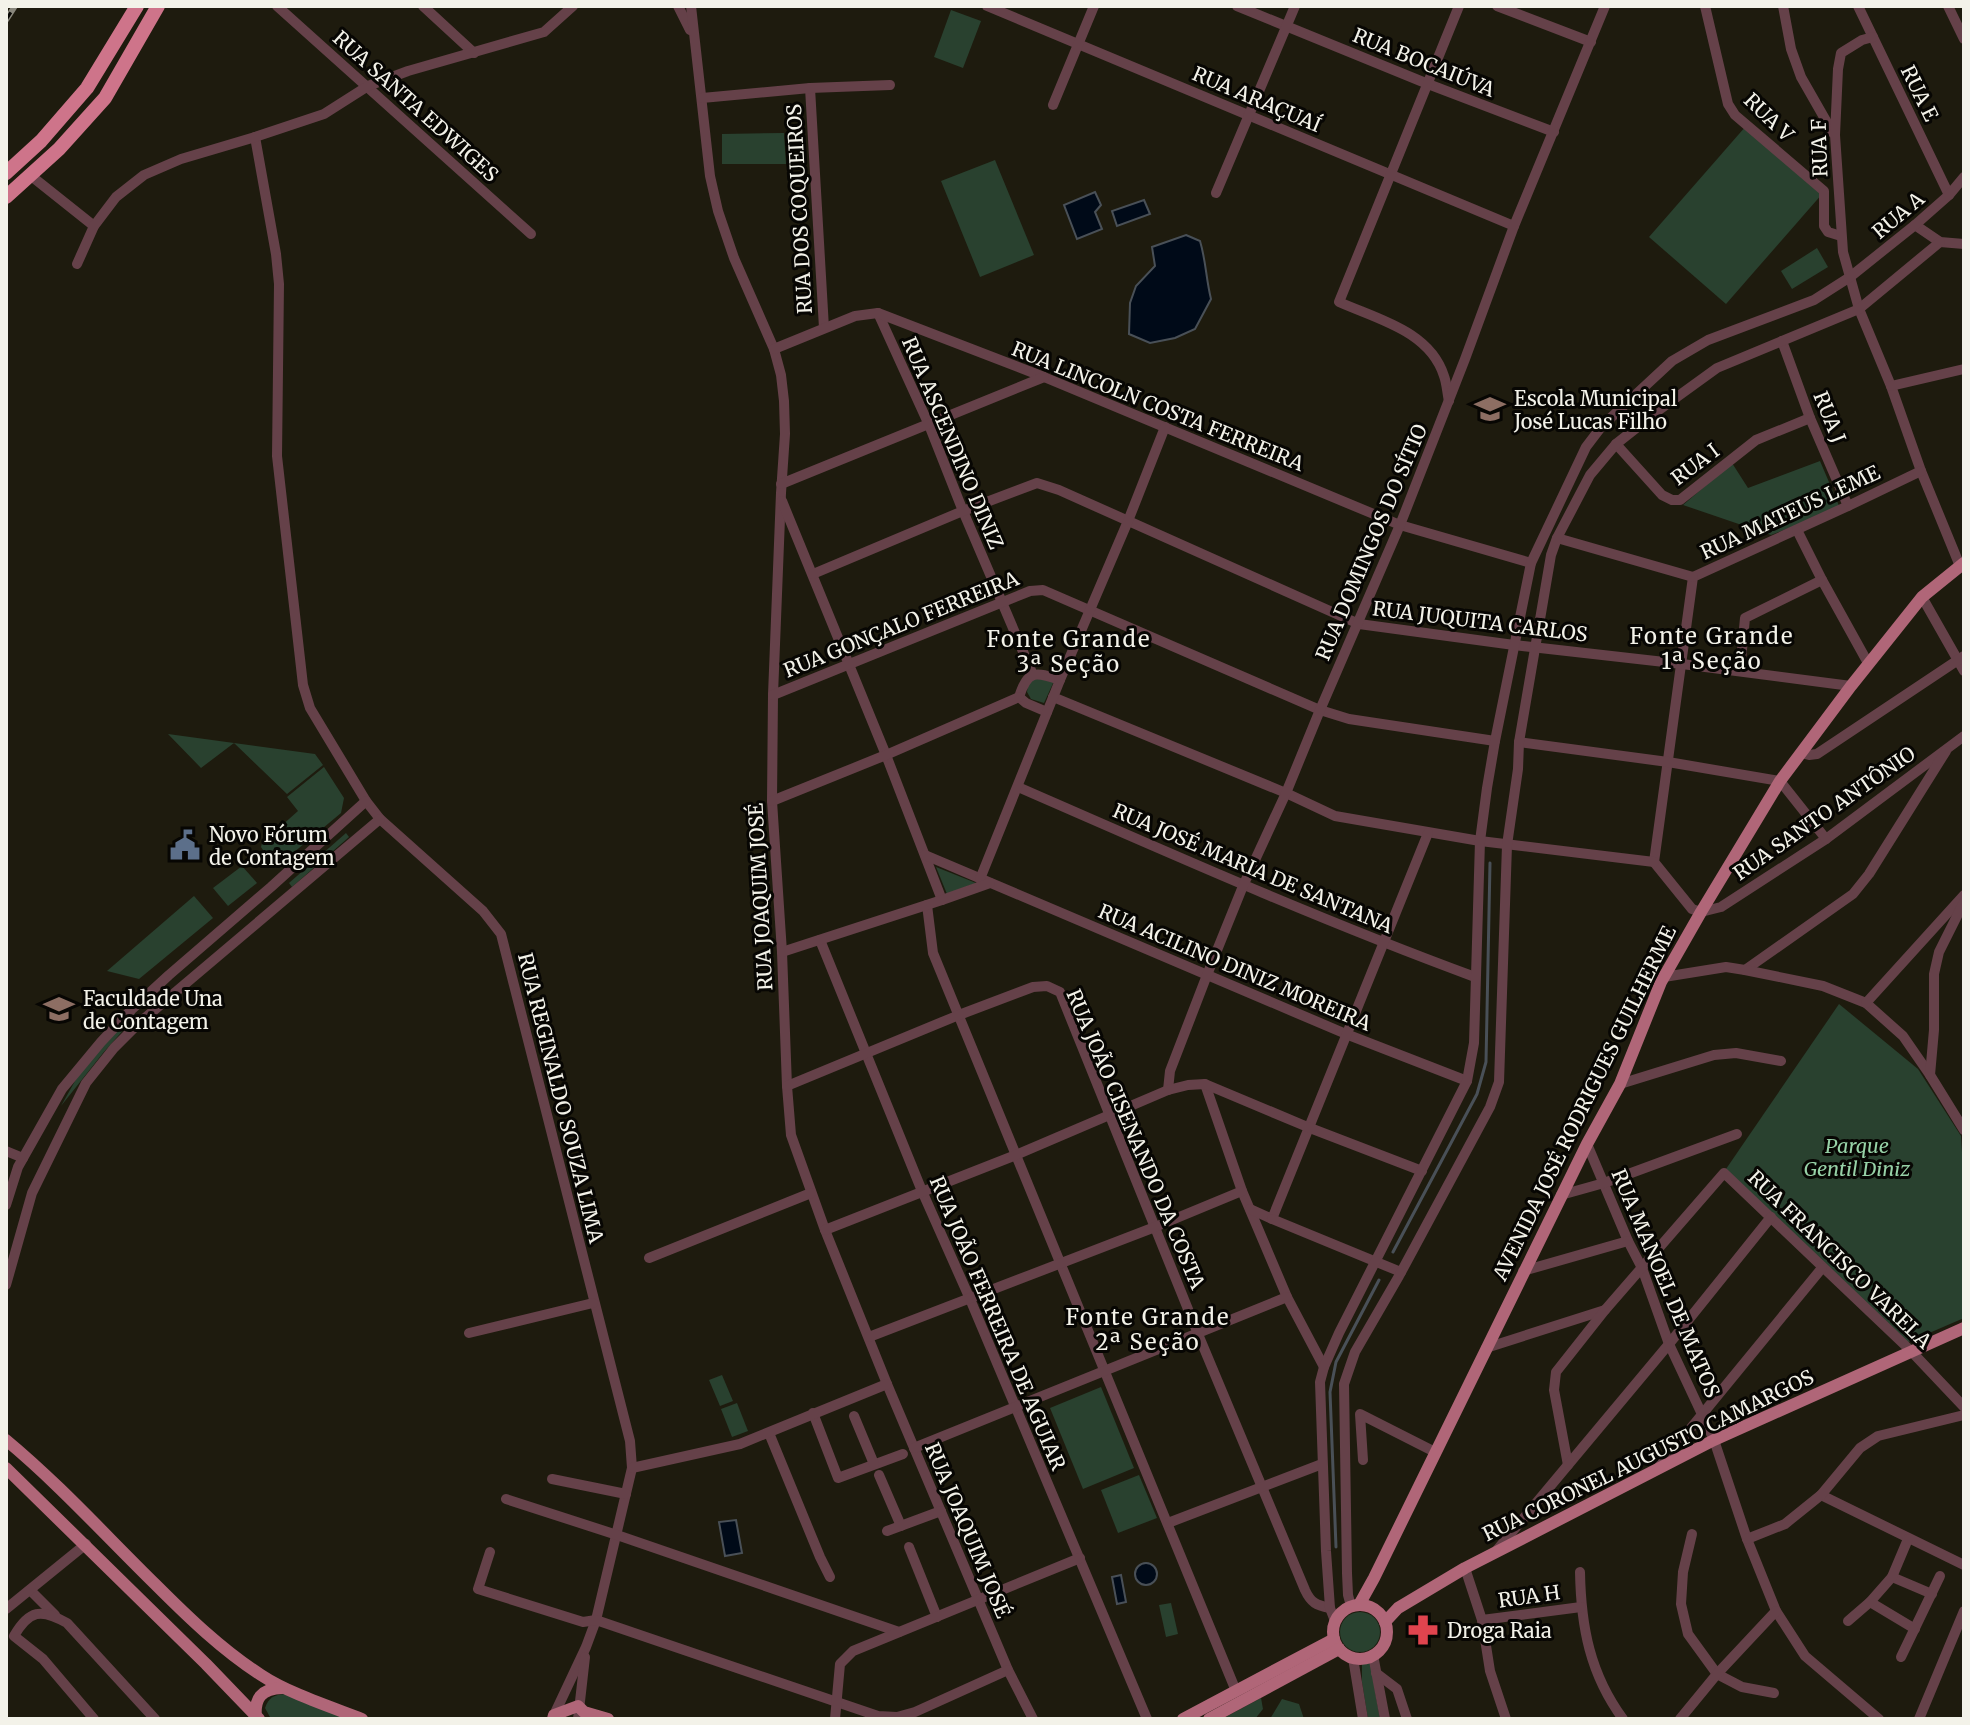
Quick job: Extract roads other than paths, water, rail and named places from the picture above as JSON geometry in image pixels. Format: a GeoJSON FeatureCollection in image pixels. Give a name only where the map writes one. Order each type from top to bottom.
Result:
{"type":"FeatureCollection","features":[{"type":"Feature","properties":{"kind":"highway"},"geometry":{"type":"LineString","coordinates":[[6,173],[41,141],[87,88],[137,6]]}},
{"type":"Feature","properties":{"kind":"highway"},"geometry":{"type":"LineString","coordinates":[[6,197],[59,149],[105,98],[158,6]]}},
{"type":"Feature","properties":{"kind":"main road","name":"AVENIDA JOSÉ RODRIGUES GUILHERME"},"geometry":{"type":"LineString","coordinates":[[1355,1606],[1374,1578],[1523,1271],[1620,1084],[1664,977],[1701,912],[1780,781],[1868,663],[1922,597],[1962,565]]}},
{"type":"Feature","properties":{"kind":"main road","name":"RUA CORONEL AUGUSTO CAMARGOS"},"geometry":{"type":"LineString","coordinates":[[1379,1614],[1398,1608],[1496,1551],[1714,1440],[1964,1328]]}},
{"type":"Feature","properties":{"kind":"main road"},"geometry":{"type":"LineString","coordinates":[[6,1440],[193,1621],[263,1676],[360,1719]]}},
{"type":"Feature","properties":{"kind":"main road"},"geometry":{"type":"LineString","coordinates":[[6,1468],[86,1544],[257,1718]]}},
{"type":"Feature","properties":{"kind":"main road","name":"AVENIDA JOSÉ RODRIGUES GUILHERME"},"geometry":{"type":"LineString","coordinates":[[1374,1578],[1379,1614]]}},
{"type":"Feature","properties":{"kind":"main road"},"geometry":{"type":"LineString","coordinates":[[1355,1606],[1379,1614],[1386,1635],[1384,1644],[1373,1655],[1363,1658],[1346,1655],[1336,1644],[1332,1614],[1355,1606]]}},
{"type":"Feature","properties":{"kind":"main road"},"geometry":{"type":"LineString","coordinates":[[1183,1719],[1336,1644]]}},
{"type":"Feature","properties":{"kind":"main road"},"geometry":{"type":"LineString","coordinates":[[1209,1719],[1336,1644]]}},
{"type":"Feature","properties":{"kind":"main road"},"geometry":{"type":"LineString","coordinates":[[257,1718],[256,1702],[263,1693],[271,1688],[285,1688]]}},
{"type":"Feature","properties":{"kind":"main road"},"geometry":{"type":"LineString","coordinates":[[556,1718],[584,1712],[608,1719]]}},
{"type":"Feature","properties":{"kind":"main road"},"geometry":{"type":"LineString","coordinates":[[556,1718],[571,1719]]}},
{"type":"Feature","properties":{"kind":"street","name":"RUA SANTA EDWIGES"},"geometry":{"type":"LineString","coordinates":[[277,6],[531,234]]}},
{"type":"Feature","properties":{"kind":"street"},"geometry":{"type":"LineString","coordinates":[[423,6],[474,53]]}},
{"type":"Feature","properties":{"kind":"street","name":"RUA JOAQUIM JOSÉ"},"geometry":{"type":"LineString","coordinates":[[678,6],[694,39]]}},
{"type":"Feature","properties":{"kind":"street","name":"RUA JOAQUIM JOSÉ"},"geometry":{"type":"LineString","coordinates":[[691,6],[710,176],[718,211],[734,258],[774,349],[784,401],[772,801],[791,1135],[825,1230],[887,1384],[1008,1670],[1033,1719]]}},
{"type":"Feature","properties":{"kind":"street","name":"RUA ARAÇUAÍ"},"geometry":{"type":"LineString","coordinates":[[987,6],[1514,226]]}},
{"type":"Feature","properties":{"kind":"street"},"geometry":{"type":"LineString","coordinates":[[1053,105],[1094,6]]}},
{"type":"Feature","properties":{"kind":"street","name":"RUA BOCAIÚVA"},"geometry":{"type":"LineString","coordinates":[[1237,6],[1554,132]]}},
{"type":"Feature","properties":{"kind":"street"},"geometry":{"type":"LineString","coordinates":[[1216,193],[1295,6]]}},
{"type":"Feature","properties":{"kind":"street"},"geometry":{"type":"LineString","coordinates":[[1449,401],[1444,376],[1425,345],[1411,334],[1339,302],[1459,6]]}},
{"type":"Feature","properties":{"kind":"street"},"geometry":{"type":"LineString","coordinates":[[1497,6],[1591,42]]}},
{"type":"Feature","properties":{"kind":"street","name":"RUA DOMINGOS DO SÍTIO"},"geometry":{"type":"LineString","coordinates":[[1168,1090],[1170,1071],[1207,975],[1400,525],[1514,226],[1605,6]]}},
{"type":"Feature","properties":{"kind":"street","name":"RUA V"},"geometry":{"type":"LineString","coordinates":[[1705,6],[1728,104],[1735,115],[1824,191],[1824,226],[1828,232],[1841,236]]}},
{"type":"Feature","properties":{"kind":"street"},"geometry":{"type":"LineString","coordinates":[[1783,6],[1791,49],[1801,77],[1835,135]]}},
{"type":"Feature","properties":{"kind":"street","name":"RUA E"},"geometry":{"type":"LineString","coordinates":[[1858,6],[1949,195]]}},
{"type":"Feature","properties":{"kind":"street"},"geometry":{"type":"LineString","coordinates":[[1948,6],[1964,39]]}},
{"type":"Feature","properties":{"kind":"street"},"geometry":{"type":"LineString","coordinates":[[77,264],[94,226],[116,197],[144,175],[181,159],[324,114],[368,86],[408,71],[544,32],[570,7]]}},
{"type":"Feature","properties":{"kind":"street","name":"RUA F"},"geometry":{"type":"LineString","coordinates":[[1873,37],[1841,53],[1838,69],[1835,135],[1843,252],[1859,309],[1921,471],[1962,565]]}},
{"type":"Feature","properties":{"kind":"street"},"geometry":{"type":"LineString","coordinates":[[702,98],[810,88],[890,85]]}},
{"type":"Feature","properties":{"kind":"street","name":"RUA DOS COQUEIROS"},"geometry":{"type":"LineString","coordinates":[[810,88],[824,328]]}},
{"type":"Feature","properties":{"kind":"street","name":"RUA REGINALDO SOUZA LIMA"},"geometry":{"type":"LineString","coordinates":[[255,137],[279,284],[277,456],[303,685],[310,708],[380,819],[483,911],[501,934],[630,1441],[632,1468]]}},
{"type":"Feature","properties":{"kind":"street"},"geometry":{"type":"LineString","coordinates":[[30,175],[94,226]]}},
{"type":"Feature","properties":{"kind":"street","name":"RUA A"},"geometry":{"type":"LineString","coordinates":[[1324,1367],[1467,1081],[1474,1043],[1480,841],[1495,741],[1531,563],[1586,447],[1602,426],[1672,361],[1708,340],[1814,300],[1850,277],[1915,225],[1964,177]]}},
{"type":"Feature","properties":{"kind":"street"},"geometry":{"type":"LineString","coordinates":[[1915,225],[1940,242],[1964,244]]}},
{"type":"Feature","properties":{"kind":"street"},"geometry":{"type":"LineString","coordinates":[[1355,1606],[1348,1595],[1344,1384],[1355,1352],[1490,1107],[1499,1082],[1507,845],[1534,647],[1557,538],[1590,475],[1616,444],[1717,368],[1859,309],[1940,242]]}},
{"type":"Feature","properties":{"kind":"street"},"geometry":{"type":"LineString","coordinates":[[774,349],[855,316],[878,313]]}},
{"type":"Feature","properties":{"kind":"street","name":"RUA LINCOLN COSTA FERREIRA"},"geometry":{"type":"LineString","coordinates":[[878,313],[1044,377],[1400,525],[1531,563]]}},
{"type":"Feature","properties":{"kind":"street","name":"RUA ASCENDINO DINIZ"},"geometry":{"type":"LineString","coordinates":[[878,313],[929,425],[1033,675]]}},
{"type":"Feature","properties":{"kind":"street","name":"RUA J"},"geometry":{"type":"LineString","coordinates":[[1782,341],[1810,418],[1848,506]]}},
{"type":"Feature","properties":{"kind":"street"},"geometry":{"type":"LineString","coordinates":[[1891,386],[1964,369]]}},
{"type":"Feature","properties":{"kind":"street"},"geometry":{"type":"LineString","coordinates":[[781,484],[1044,377]]}},
{"type":"Feature","properties":{"kind":"street","name":"RUA I"},"geometry":{"type":"LineString","coordinates":[[1616,444],[1662,495],[1680,500],[1756,440],[1810,418]]}},
{"type":"Feature","properties":{"kind":"street"},"geometry":{"type":"LineString","coordinates":[[782,952],[942,900],[985,881],[1047,712],[1165,427]]}},
{"type":"Feature","properties":{"kind":"street","name":"RUA MATEUS LEME"},"geometry":{"type":"LineString","coordinates":[[1654,862],[1693,577],[1921,471]]}},
{"type":"Feature","properties":{"kind":"street","name":"RUA JUQUITA CARLOS"},"geometry":{"type":"LineString","coordinates":[[963,511],[1037,483],[1059,490],[1359,624],[1851,686]]}},
{"type":"Feature","properties":{"kind":"street"},"geometry":{"type":"LineString","coordinates":[[781,498],[942,900]]}},
{"type":"Feature","properties":{"kind":"street"},"geometry":{"type":"LineString","coordinates":[[813,574],[963,511]]}},
{"type":"Feature","properties":{"kind":"street"},"geometry":{"type":"LineString","coordinates":[[1797,530],[1868,663]]}},
{"type":"Feature","properties":{"kind":"street"},"geometry":{"type":"LineString","coordinates":[[1557,538],[1693,577]]}},
{"type":"Feature","properties":{"kind":"street"},"geometry":{"type":"LineString","coordinates":[[1740,671],[1745,618],[1822,580]]}},
{"type":"Feature","properties":{"kind":"street","name":"RUA GONÇALO FERREIRA"},"geometry":{"type":"LineString","coordinates":[[773,695],[1030,591],[1043,590],[1320,710],[1349,719],[1495,741]]}},
{"type":"Feature","properties":{"kind":"street"},"geometry":{"type":"LineString","coordinates":[[1801,753],[1817,754],[1962,663],[1922,597]]}},
{"type":"Feature","properties":{"kind":"street"},"geometry":{"type":"LineString","coordinates":[[772,801],[1019,697],[1023,684],[1033,675],[1040,673],[1060,680]]}},
{"type":"Feature","properties":{"kind":"street"},"geometry":{"type":"LineString","coordinates":[[1019,697],[1047,712]]}},
{"type":"Feature","properties":{"kind":"street"},"geometry":{"type":"LineString","coordinates":[[1053,697],[1335,816],[1507,845],[1654,862],[1692,909],[1701,912]]}},
{"type":"Feature","properties":{"kind":"street","name":"RUA SANTO ANTÔNIO"},"geometry":{"type":"LineString","coordinates":[[1701,912],[1721,907],[1826,839],[1964,736]]}},
{"type":"Feature","properties":{"kind":"street"},"geometry":{"type":"LineString","coordinates":[[1519,742],[1780,781],[1826,839]]}},
{"type":"Feature","properties":{"kind":"street"},"geometry":{"type":"LineString","coordinates":[[1745,970],[1853,894],[1869,874],[1949,745]]}},
{"type":"Feature","properties":{"kind":"street","name":"RUA JOSÉ MARIA DE SANTANA"},"geometry":{"type":"LineString","coordinates":[[1018,787],[1243,886],[1475,977]]}},
{"type":"Feature","properties":{"kind":"street"},"geometry":{"type":"LineString","coordinates":[[6,1205],[11,1168],[23,1158],[70,1078],[132,1009],[366,801]]}},
{"type":"Feature","properties":{"kind":"street"},"geometry":{"type":"LineString","coordinates":[[6,1285],[38,1177],[86,1083],[114,1048],[139,1023],[380,819]]}},
{"type":"Feature","properties":{"kind":"street"},"geometry":{"type":"LineString","coordinates":[[1272,1219],[1428,833]]}},
{"type":"Feature","properties":{"kind":"street","name":"RUA ACILINO DINIZ MOREIRA"},"geometry":{"type":"LineString","coordinates":[[925,855],[1346,1034],[1467,1081]]}},
{"type":"Feature","properties":{"kind":"street"},"geometry":{"type":"LineString","coordinates":[[1866,1003],[1964,895]]}},
{"type":"Feature","properties":{"kind":"street"},"geometry":{"type":"LineString","coordinates":[[1930,1075],[1934,974],[1939,952],[1964,902]]}},
{"type":"Feature","properties":{"kind":"street"},"geometry":{"type":"LineString","coordinates":[[927,905],[933,953],[1236,1691]]}},
{"type":"Feature","properties":{"kind":"street","name":"RUA JOÃO FERREIRA DE AGUIAR"},"geometry":{"type":"LineString","coordinates":[[820,940],[922,1191],[1147,1719]]}},
{"type":"Feature","properties":{"kind":"street"},"geometry":{"type":"LineString","coordinates":[[1664,977],[1726,967],[1823,986],[1866,1003],[1903,1036],[1964,1130]]}},
{"type":"Feature","properties":{"kind":"street","name":"RUA JOÃO CISENANDO DA COSTA"},"geometry":{"type":"LineString","coordinates":[[959,1015],[1033,987],[1047,986],[1060,992],[1310,1602],[1332,1614]]}},
{"type":"Feature","properties":{"kind":"street"},"geometry":{"type":"LineString","coordinates":[[787,1086],[959,1015]]}},
{"type":"Feature","properties":{"kind":"street"},"geometry":{"type":"LineString","coordinates":[[1620,1084],[1714,1055],[1736,1053],[1781,1061]]}},
{"type":"Feature","properties":{"kind":"street"},"geometry":{"type":"LineString","coordinates":[[1205,1084],[1242,1191],[1287,1297],[1324,1367],[1320,1382],[1322,1464],[1332,1614]]}},
{"type":"Feature","properties":{"kind":"street"},"geometry":{"type":"LineString","coordinates":[[825,1230],[1016,1155],[1168,1090],[1188,1085],[1205,1084],[1422,1171]]}},
{"type":"Feature","properties":{"kind":"street"},"geometry":{"type":"LineString","coordinates":[[1561,1195],[1604,1183],[1737,1134]]}},
{"type":"Feature","properties":{"kind":"street","name":"RUA MANOEL DE MATOS"},"geometry":{"type":"LineString","coordinates":[[1587,1144],[1642,1268],[1669,1344],[1714,1440],[1747,1539],[1776,1611],[1805,1656],[1879,1719]]}},
{"type":"Feature","properties":{"kind":"street"},"geometry":{"type":"LineString","coordinates":[[6,1151],[23,1158]]}},
{"type":"Feature","properties":{"kind":"street","name":"RUA FRANCISCO VARELA"},"geometry":{"type":"LineString","coordinates":[[1642,1268],[1724,1173],[1911,1351],[1964,1407]]}},
{"type":"Feature","properties":{"kind":"street"},"geometry":{"type":"LineString","coordinates":[[869,1337],[1242,1191]]}},
{"type":"Feature","properties":{"kind":"street"},"geometry":{"type":"LineString","coordinates":[[649,1258],[811,1193]]}},
{"type":"Feature","properties":{"kind":"street"},"geometry":{"type":"LineString","coordinates":[[1250,1209],[1401,1272]]}},
{"type":"Feature","properties":{"kind":"street"},"geometry":{"type":"LineString","coordinates":[[1496,1551],[1771,1217]]}},
{"type":"Feature","properties":{"kind":"street"},"geometry":{"type":"LineString","coordinates":[[1523,1271],[1628,1241]]}},
{"type":"Feature","properties":{"kind":"street"},"geometry":{"type":"LineString","coordinates":[[1568,1465],[1554,1390],[1556,1372],[1642,1268]]}},
{"type":"Feature","properties":{"kind":"street"},"geometry":{"type":"LineString","coordinates":[[1658,1469],[1822,1268]]}},
{"type":"Feature","properties":{"kind":"street"},"geometry":{"type":"LineString","coordinates":[[914,1448],[1287,1297]]}},
{"type":"Feature","properties":{"kind":"street"},"geometry":{"type":"LineString","coordinates":[[469,1333],[593,1303]]}},
{"type":"Feature","properties":{"kind":"street"},"geometry":{"type":"LineString","coordinates":[[1486,1348],[1605,1310]]}},
{"type":"Feature","properties":{"kind":"street"},"geometry":{"type":"LineString","coordinates":[[556,1718],[596,1620],[632,1468],[740,1444],[887,1384]]}},
{"type":"Feature","properties":{"kind":"street"},"geometry":{"type":"LineString","coordinates":[[813,1413],[838,1478],[877,1470],[903,1454]]}},
{"type":"Feature","properties":{"kind":"street"},"geometry":{"type":"LineString","coordinates":[[1363,1460],[1360,1414],[1435,1452]]}},
{"type":"Feature","properties":{"kind":"street"},"geometry":{"type":"LineString","coordinates":[[1747,1539],[1785,1524],[1821,1495],[1860,1448],[1878,1436],[1964,1415]]}},
{"type":"Feature","properties":{"kind":"street"},"geometry":{"type":"LineString","coordinates":[[854,1416],[901,1526]]}},
{"type":"Feature","properties":{"kind":"street"},"geometry":{"type":"LineString","coordinates":[[769,1433],[830,1577]]}},
{"type":"Feature","properties":{"kind":"street"},"geometry":{"type":"LineString","coordinates":[[1168,1523],[1322,1464]]}},
{"type":"Feature","properties":{"kind":"street"},"geometry":{"type":"LineString","coordinates":[[552,1479],[626,1494]]}},
{"type":"Feature","properties":{"kind":"street"},"geometry":{"type":"LineString","coordinates":[[1821,1495],[1964,1565]]}},
{"type":"Feature","properties":{"kind":"street"},"geometry":{"type":"LineString","coordinates":[[506,1499],[899,1632]]}},
{"type":"Feature","properties":{"kind":"street"},"geometry":{"type":"LineString","coordinates":[[887,1531],[941,1511]]}},
{"type":"Feature","properties":{"kind":"street"},"geometry":{"type":"LineString","coordinates":[[1692,1534],[1683,1572],[1681,1604],[1688,1634],[1717,1674],[1742,1687],[1774,1693]]}},
{"type":"Feature","properties":{"kind":"street"},"geometry":{"type":"LineString","coordinates":[[1848,1621],[1892,1577],[1908,1539]]}},
{"type":"Feature","properties":{"kind":"street"},"geometry":{"type":"LineString","coordinates":[[6,1609],[86,1544]]}},
{"type":"Feature","properties":{"kind":"street"},"geometry":{"type":"LineString","coordinates":[[909,1547],[937,1617]]}},
{"type":"Feature","properties":{"kind":"street"},"geometry":{"type":"LineString","coordinates":[[490,1552],[478,1589],[583,1622],[596,1620],[878,1716],[897,1717],[915,1712],[1008,1670]]}},
{"type":"Feature","properties":{"kind":"street"},"geometry":{"type":"LineString","coordinates":[[835,1719],[840,1664],[853,1651],[1080,1558]]}},
{"type":"Feature","properties":{"kind":"street"},"geometry":{"type":"LineString","coordinates":[[1465,1568],[1482,1620],[1490,1671],[1506,1719]]}},
{"type":"Feature","properties":{"kind":"street"},"geometry":{"type":"LineString","coordinates":[[1580,1572],[1586,1641],[1610,1701],[1623,1719]]}},
{"type":"Feature","properties":{"kind":"street"},"geometry":{"type":"LineString","coordinates":[[1901,1657],[1940,1576]]}},
{"type":"Feature","properties":{"kind":"street"},"geometry":{"type":"LineString","coordinates":[[1892,1577],[1932,1594]]}},
{"type":"Feature","properties":{"kind":"street"},"geometry":{"type":"LineString","coordinates":[[30,1590],[67,1623],[155,1719]]}},
{"type":"Feature","properties":{"kind":"street"},"geometry":{"type":"LineString","coordinates":[[1870,1602],[1915,1629]]}},
{"type":"Feature","properties":{"kind":"street","name":"RUA H"},"geometry":{"type":"LineString","coordinates":[[1482,1620],[1581,1607]]}},
{"type":"Feature","properties":{"kind":"street"},"geometry":{"type":"LineString","coordinates":[[1680,1719],[1776,1611]]}},
{"type":"Feature","properties":{"kind":"street"},"geometry":{"type":"LineString","coordinates":[[1919,1719],[1964,1611]]}},
{"type":"Feature","properties":{"kind":"street"},"geometry":{"type":"LineString","coordinates":[[56,1616],[38,1613],[24,1619],[14,1636],[43,1659],[94,1719]]}},
{"type":"Feature","properties":{"kind":"street"},"geometry":{"type":"LineString","coordinates":[[578,1712],[586,1647]]}},
{"type":"Feature","properties":{"kind":"street"},"geometry":{"type":"LineString","coordinates":[[1373,1655],[1385,1719]]}},
{"type":"Feature","properties":{"kind":"street"},"geometry":{"type":"LineString","coordinates":[[1353,1658],[1363,1719]]}},
{"type":"Feature","properties":{"kind":"street"},"geometry":{"type":"LineString","coordinates":[[1376,1672],[1397,1689],[1407,1719]]}},
{"type":"Feature","properties":{"kind":"water"},"geometry":{"type":"Polygon","coordinates":[[[1095,192],[1101,205],[1095,212],[1102,229],[1077,239],[1064,205],[1095,192]]]}},
{"type":"Feature","properties":{"kind":"water"},"geometry":{"type":"Polygon","coordinates":[[[1144,200],[1150,214],[1117,226],[1112,211],[1144,200]]]}},
{"type":"Feature","properties":{"kind":"water"},"geometry":{"type":"Polygon","coordinates":[[[1186,235],[1200,241],[1211,299],[1195,329],[1175,338],[1150,343],[1129,334],[1130,303],[1136,286],[1155,266],[1152,247],[1186,235]]]}},
{"type":"Feature","properties":{"kind":"water"},"geometry":{"type":"Polygon","coordinates":[[[736,1520],[742,1553],[725,1556],[719,1522],[736,1520]]]}},
{"type":"Feature","properties":{"kind":"water"},"geometry":{"type":"Polygon","coordinates":[[[1146,1563],[1154,1566],[1157,1574],[1154,1582],[1146,1585],[1138,1582],[1135,1574],[1138,1566],[1146,1563]]]}},
{"type":"Feature","properties":{"kind":"water"},"geometry":{"type":"Polygon","coordinates":[[[1121,1575],[1126,1602],[1117,1604],[1112,1577],[1121,1575]]]}},
{"type":"Feature","properties":{"kind":"waterway"},"geometry":{"type":"LineString","coordinates":[[1393,1252],[1477,1094],[1486,1062],[1490,863]]}},
{"type":"Feature","properties":{"kind":"waterway"},"geometry":{"type":"LineString","coordinates":[[1336,1547],[1330,1392],[1336,1362],[1379,1280]]}},
{"type":"Feature","properties":{"kind":"railway"},"geometry":{"type":"LineString","coordinates":[[6,20],[15,6]]}},
{"type":"Feature","properties":{"kind":"place","name":"Escola Municipal José Lucas Filho"},"geometry":{"type":"Point","coordinates":[1490,409]}},
{"type":"Feature","properties":{"kind":"place","name":"Novo Fórum de Contagem"},"geometry":{"type":"Point","coordinates":[185,845]}},
{"type":"Feature","properties":{"kind":"place","name":"Faculdade Una de Contagem"},"geometry":{"type":"Point","coordinates":[59,1009]}},
{"type":"Feature","properties":{"kind":"place","name":"Droga Raia"},"geometry":{"type":"Point","coordinates":[1423,1630]}},
{"type":"Feature","properties":{"kind":"district","name":"Fonte Grande 1ª Seção"},"geometry":{"type":"Point","coordinates":[1712,648]}},
{"type":"Feature","properties":{"kind":"district","name":"Fonte Grande 3ª Seção"},"geometry":{"type":"Point","coordinates":[1069,652]}},
{"type":"Feature","properties":{"kind":"district","name":"Fonte Grande 2ª Seção"},"geometry":{"type":"Point","coordinates":[1148,1330]}},
{"type":"Feature","properties":{"kind":"park label","name":"Parque Gentil Diniz"},"geometry":{"type":"Point","coordinates":[1857,1156]}}]}
